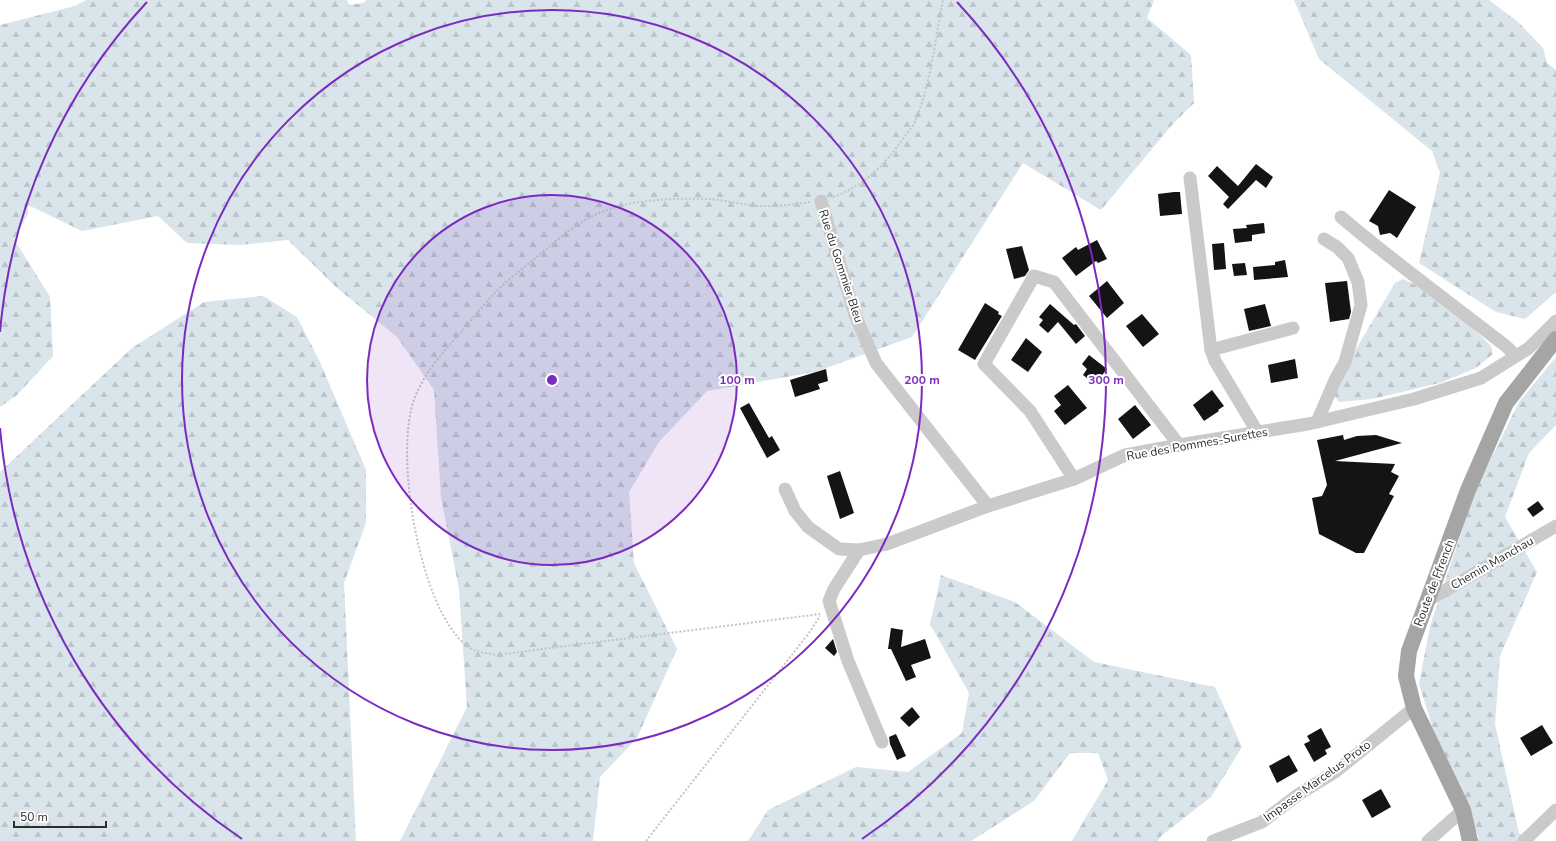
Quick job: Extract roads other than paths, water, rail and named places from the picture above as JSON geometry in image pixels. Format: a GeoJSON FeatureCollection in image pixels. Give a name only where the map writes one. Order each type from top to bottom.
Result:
{"type":"FeatureCollection","features":[{"type":"Feature","properties":{"kind":"main road","name":"Route de Ffrench"},"geometry":{"type":"LineString","coordinates":[[1470,841],[1463,810],[1414,708],[1406,676],[1409,651],[1468,490],[1506,403],[1556,339]]}},
{"type":"Feature","properties":{"kind":"street"},"geometry":{"type":"LineString","coordinates":[[1190,178],[1211,350],[1215,360],[1258,433]]}},
{"type":"Feature","properties":{"kind":"street","name":"Rue du Gommier Bleu"},"geometry":{"type":"LineString","coordinates":[[821,201],[855,315],[876,362],[988,506]]}},
{"type":"Feature","properties":{"kind":"street"},"geometry":{"type":"LineString","coordinates":[[1342,217],[1393,261],[1507,347],[1516,356]]}},
{"type":"Feature","properties":{"kind":"street"},"geometry":{"type":"LineString","coordinates":[[1317,422],[1335,380],[1345,362],[1361,305],[1358,282],[1348,258],[1337,247],[1324,239]]}},
{"type":"Feature","properties":{"kind":"street"},"geometry":{"type":"LineString","coordinates":[[1074,478],[1030,411],[984,364],[1034,276],[1054,282],[1178,445]]}},
{"type":"Feature","properties":{"kind":"street","name":"Rue des Pommes-Surettes"},"geometry":{"type":"LineString","coordinates":[[785,489],[795,511],[808,527],[838,549],[859,550],[887,544],[988,506],[1074,478],[1125,455],[1317,422],[1414,399],[1481,378],[1529,348],[1556,321]]}},
{"type":"Feature","properties":{"kind":"street"},"geometry":{"type":"LineString","coordinates":[[1211,350],[1293,328]]}},
{"type":"Feature","properties":{"kind":"street","name":"Chemin Manchau"},"geometry":{"type":"LineString","coordinates":[[1427,601],[1556,526]]}},
{"type":"Feature","properties":{"kind":"street"},"geometry":{"type":"LineString","coordinates":[[859,550],[834,590],[829,601],[848,661],[882,742]]}},
{"type":"Feature","properties":{"kind":"street","name":"Impasse Marcelus Proto"},"geometry":{"type":"LineString","coordinates":[[1213,841],[1262,822],[1299,794],[1335,772],[1414,708]]}},
{"type":"Feature","properties":{"kind":"street"},"geometry":{"type":"LineString","coordinates":[[1428,841],[1463,810]]}},
{"type":"Feature","properties":{"kind":"street"},"geometry":{"type":"LineString","coordinates":[[1524,841],[1556,810]]}}]}
